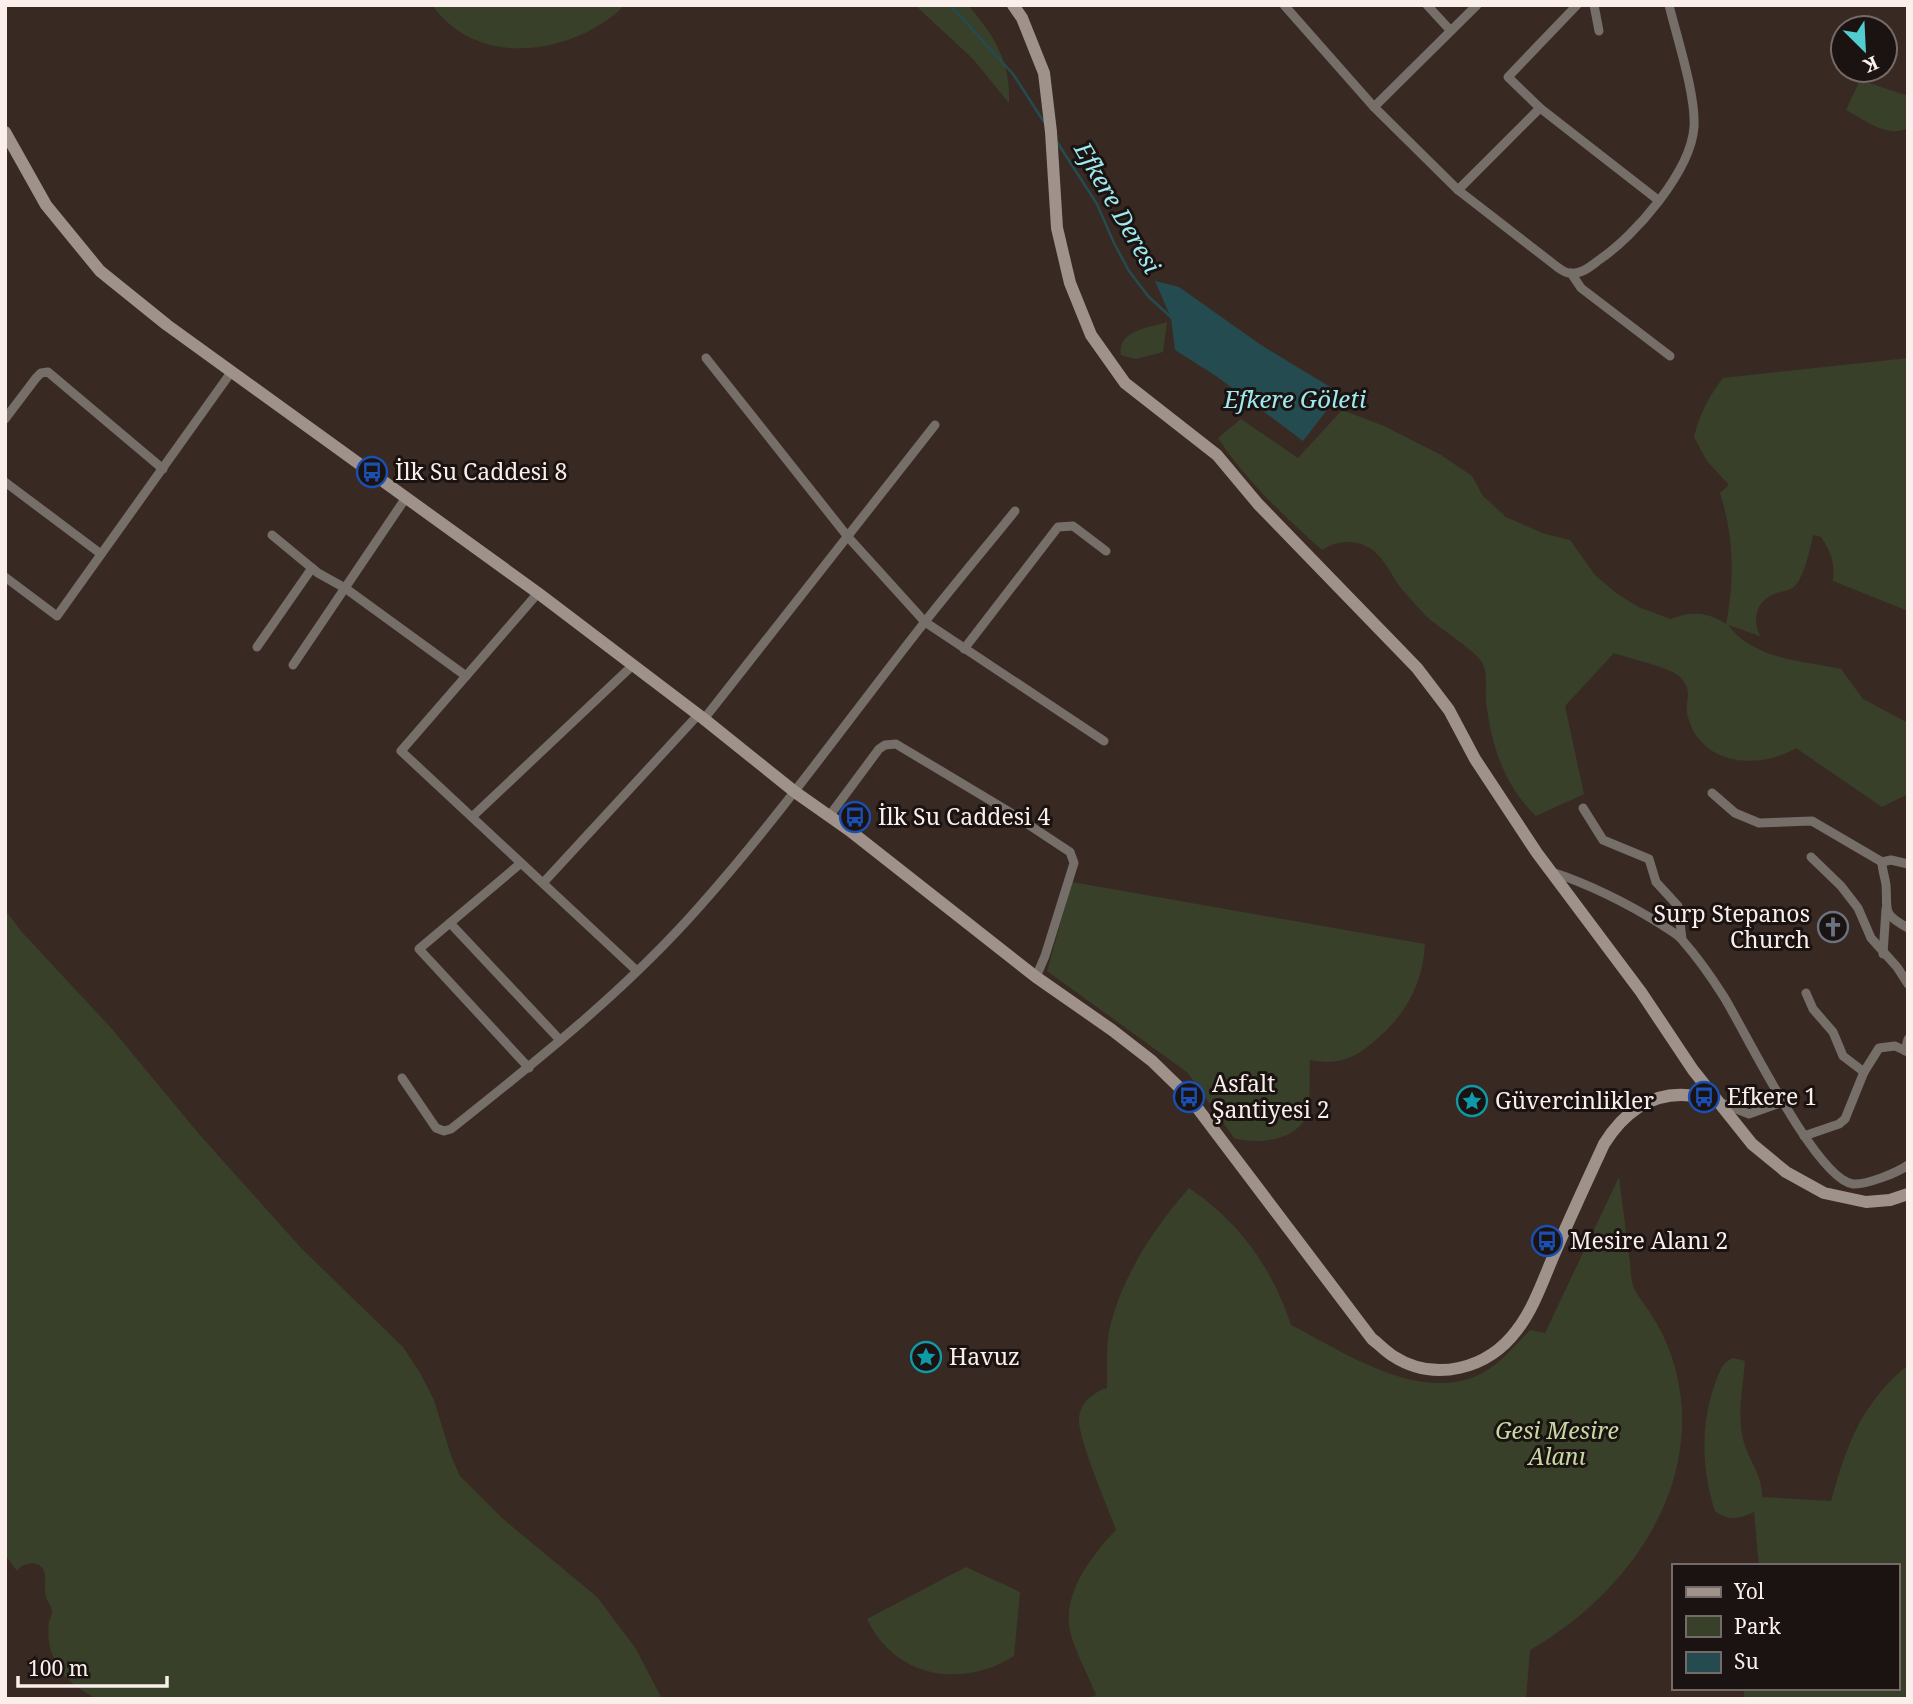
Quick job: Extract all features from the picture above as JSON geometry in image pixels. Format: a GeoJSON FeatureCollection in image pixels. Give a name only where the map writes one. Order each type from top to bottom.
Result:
{"type":"FeatureCollection","features":[{"type":"Feature","properties":{"kind":"street"},"geometry":{"type":"LineString","coordinates":[[1013,5],[1022,18],[1044,73],[1057,228],[1070,283],[1091,335],[1125,383],[1217,455],[1258,505],[1418,667],[1449,710],[1475,759],[1552,873],[1641,992],[1693,1070],[1752,1144],[1786,1172],[1824,1193],[1866,1202],[1889,1200],[1908,1194]]}},
{"type":"Feature","properties":{"kind":"street"},"geometry":{"type":"LineString","coordinates":[[1284,5],[1374,107],[1458,190],[1556,266],[1571,273],[1579,273],[1624,241],[1658,200],[1689,149],[1694,128],[1692,104],[1669,5]]}},
{"type":"Feature","properties":{"kind":"street"},"geometry":{"type":"LineString","coordinates":[[1427,5],[1450,30]]}},
{"type":"Feature","properties":{"kind":"street"},"geometry":{"type":"LineString","coordinates":[[1577,5],[1508,78],[1540,108],[1658,200]]}},
{"type":"Feature","properties":{"kind":"street"},"geometry":{"type":"LineString","coordinates":[[1594,5],[1599,31]]}},
{"type":"Feature","properties":{"kind":"street"},"geometry":{"type":"LineString","coordinates":[[1374,107],[1474,6]]}},
{"type":"Feature","properties":{"kind":"street"},"geometry":{"type":"LineString","coordinates":[[1458,190],[1540,108]]}},
{"type":"Feature","properties":{"kind":"street"},"geometry":{"type":"LineString","coordinates":[[5,132],[46,205],[100,271],[167,325],[538,593],[795,792],[830,815],[1036,978],[1142,1054],[1189,1097],[1372,1339],[1394,1356],[1419,1367],[1459,1369],[1478,1363],[1503,1347],[1519,1328],[1604,1144],[1616,1125],[1633,1110],[1653,1099],[1678,1094],[1704,1097],[1749,1114],[1783,1102]]}},
{"type":"Feature","properties":{"kind":"street"},"geometry":{"type":"LineString","coordinates":[[1571,273],[1581,288],[1670,356]]}},
{"type":"Feature","properties":{"kind":"street"},"geometry":{"type":"LineString","coordinates":[[706,358],[848,537],[925,622],[1104,741]]}},
{"type":"Feature","properties":{"kind":"street"},"geometry":{"type":"LineString","coordinates":[[5,577],[57,616],[232,370]]}},
{"type":"Feature","properties":{"kind":"street"},"geometry":{"type":"LineString","coordinates":[[5,419],[36,378],[41,373],[48,372],[163,469]]}},
{"type":"Feature","properties":{"kind":"street"},"geometry":{"type":"LineString","coordinates":[[543,883],[701,717],[848,537],[934,425]]}},
{"type":"Feature","properties":{"kind":"street"},"geometry":{"type":"LineString","coordinates":[[5,482],[100,554]]}},
{"type":"Feature","properties":{"kind":"street"},"geometry":{"type":"LineString","coordinates":[[293,665],[405,499]]}},
{"type":"Feature","properties":{"kind":"street"},"geometry":{"type":"LineString","coordinates":[[402,1078],[436,1128],[444,1131],[452,1129],[529,1068],[637,971],[700,907],[795,792],[925,622],[1015,511]]}},
{"type":"Feature","properties":{"kind":"street"},"geometry":{"type":"LineString","coordinates":[[964,649],[1058,527],[1073,526],[1106,551]]}},
{"type":"Feature","properties":{"kind":"street"},"geometry":{"type":"LineString","coordinates":[[272,535],[312,568],[345,588],[466,676]]}},
{"type":"Feature","properties":{"kind":"street"},"geometry":{"type":"LineString","coordinates":[[257,647],[312,568]]}},
{"type":"Feature","properties":{"kind":"street"},"geometry":{"type":"LineString","coordinates":[[538,593],[401,751],[637,971]]}},
{"type":"Feature","properties":{"kind":"street"},"geometry":{"type":"LineString","coordinates":[[472,817],[633,665]]}},
{"type":"Feature","properties":{"kind":"street"},"geometry":{"type":"LineString","coordinates":[[830,815],[879,748],[896,744],[1008,811],[1070,852],[1074,863],[1036,978]]}},
{"type":"Feature","properties":{"kind":"street"},"geometry":{"type":"LineString","coordinates":[[1712,793],[1735,813],[1759,822],[1812,821],[1882,862],[1891,860],[1908,864]]}},
{"type":"Feature","properties":{"kind":"street"},"geometry":{"type":"LineString","coordinates":[[1583,808],[1603,841],[1648,859],[1656,882],[1678,906],[1682,939]]}},
{"type":"Feature","properties":{"kind":"street"},"geometry":{"type":"LineString","coordinates":[[1811,857],[1827,871],[1858,908],[1871,938],[1908,984]]}},
{"type":"Feature","properties":{"kind":"street"},"geometry":{"type":"LineString","coordinates":[[1882,862],[1886,886],[1883,954]]}},
{"type":"Feature","properties":{"kind":"street"},"geometry":{"type":"LineString","coordinates":[[521,863],[419,949],[529,1068]]}},
{"type":"Feature","properties":{"kind":"street"},"geometry":{"type":"LineString","coordinates":[[1552,873],[1582,882],[1633,907],[1682,939],[1723,995],[1804,1136],[1839,1176],[1852,1184],[1876,1180],[1908,1165]]}},
{"type":"Feature","properties":{"kind":"street"},"geometry":{"type":"LineString","coordinates":[[1886,909],[1893,920],[1908,928]]}},
{"type":"Feature","properties":{"kind":"street"},"geometry":{"type":"LineString","coordinates":[[450,923],[560,1040]]}},
{"type":"Feature","properties":{"kind":"street"},"geometry":{"type":"LineString","coordinates":[[1806,993],[1813,1009],[1833,1032],[1843,1056],[1864,1072]]}},
{"type":"Feature","properties":{"kind":"street"},"geometry":{"type":"LineString","coordinates":[[1804,1136],[1839,1125],[1845,1119],[1864,1072],[1879,1048],[1895,1046],[1906,1052],[1908,1039]]}},
{"type":"Feature","properties":{"kind":"green space"},"geometry":{"type":"Polygon","coordinates":[[[432,5],[625,5],[604,22],[580,35],[554,44],[527,48],[500,47],[474,39],[451,26],[432,5]]]}},
{"type":"Feature","properties":{"kind":"green space"},"geometry":{"type":"Polygon","coordinates":[[[915,5],[968,5],[986,27],[999,50],[1007,75],[1009,103],[973,59],[915,5]]]}},
{"type":"Feature","properties":{"kind":"green space"},"geometry":{"type":"Polygon","coordinates":[[[1858,84],[1872,84],[1908,96],[1908,128],[1900,131],[1884,130],[1846,110],[1858,84]]]}},
{"type":"Feature","properties":{"kind":"green space"},"geometry":{"type":"Polygon","coordinates":[[[1167,322],[1163,352],[1135,359],[1121,355],[1121,347],[1129,335],[1167,322]]]}},
{"type":"Feature","properties":{"kind":"green space"},"geometry":{"type":"Polygon","coordinates":[[[1908,358],[1908,611],[1833,581],[1830,553],[1821,537],[1813,535],[1801,577],[1796,585],[1768,597],[1760,606],[1756,624],[1760,636],[1728,625],[1739,637],[1765,652],[1841,669],[1863,699],[1908,723],[1908,794],[1882,807],[1796,748],[1781,755],[1749,761],[1718,754],[1705,746],[1695,733],[1687,712],[1687,688],[1680,677],[1659,667],[1614,653],[1565,706],[1584,794],[1536,816],[1515,791],[1501,763],[1491,733],[1485,673],[1480,659],[1426,616],[1401,588],[1382,560],[1368,547],[1351,542],[1339,543],[1322,550],[1253,484],[1218,438],[1241,419],[1298,458],[1342,410],[1384,426],[1441,455],[1472,476],[1483,496],[1506,517],[1542,533],[1570,540],[1595,575],[1638,607],[1671,619],[1699,614],[1726,624],[1732,558],[1720,493],[1729,485],[1707,461],[1694,437],[1702,413],[1718,385],[1723,378],[1908,358]]]}},
{"type":"Feature","properties":{"kind":"green space"},"geometry":{"type":"Polygon","coordinates":[[[1072,882],[1425,944],[1421,971],[1405,1007],[1370,1045],[1357,1054],[1334,1062],[1310,1060],[1308,1110],[1302,1124],[1285,1136],[1275,1139],[1253,1141],[1234,1138],[1188,1073],[1047,971],[1072,882]]]}},
{"type":"Feature","properties":{"kind":"green space"},"geometry":{"type":"Polygon","coordinates":[[[5,910],[301,1248],[403,1347],[434,1400],[460,1476],[503,1519],[597,1597],[636,1649],[662,1699],[97,1699],[66,1678],[57,1666],[50,1646],[48,1627],[52,1611],[46,1597],[44,1570],[33,1563],[24,1565],[17,1571],[5,1555],[5,910]]]}},
{"type":"Feature","properties":{"kind":"green space","name":"Gesi Mesire Alanı"},"geometry":{"type":"Polygon","coordinates":[[[1619,1177],[1633,1284],[1662,1334],[1675,1368],[1682,1411],[1679,1453],[1669,1494],[1651,1532],[1627,1567],[1598,1599],[1565,1627],[1530,1650],[1526,1699],[1086,1699],[1096,1695],[1071,1635],[1070,1606],[1074,1591],[1088,1564],[1116,1530],[1083,1442],[1080,1413],[1088,1399],[1107,1388],[1109,1331],[1132,1269],[1164,1219],[1189,1188],[1223,1216],[1252,1248],[1274,1284],[1291,1325],[1391,1374],[1418,1381],[1445,1383],[1471,1378],[1496,1364],[1530,1330],[1545,1333],[1619,1177]]]}},
{"type":"Feature","properties":{"kind":"green space"},"geometry":{"type":"Polygon","coordinates":[[[1733,1358],[1745,1361],[1741,1430],[1745,1447],[1758,1475],[1762,1497],[1831,1501],[1857,1427],[1878,1395],[1908,1365],[1908,1699],[1745,1699],[1743,1690],[1899,1690],[1899,1564],[1759,1564],[1754,1512],[1734,1518],[1715,1511],[1707,1478],[1704,1445],[1711,1395],[1721,1369],[1733,1358]]]}},
{"type":"Feature","properties":{"kind":"green space"},"geometry":{"type":"Polygon","coordinates":[[[966,1567],[1020,1592],[1014,1656],[973,1672],[931,1672],[894,1654],[879,1639],[867,1619],[966,1567]]]}},
{"type":"Feature","properties":{"kind":"water","name":"Efkere Göleti"},"geometry":{"type":"Polygon","coordinates":[[[1155,281],[1179,287],[1261,345],[1340,393],[1303,441],[1216,376],[1175,350],[1171,318],[1155,281]]]}},
{"type":"Feature","properties":{"kind":"waterway","name":"Efkere Deresi"},"geometry":{"type":"LineString","coordinates":[[950,5],[1013,74],[1044,122]]}},
{"type":"Feature","properties":{"kind":"waterway","name":"Efkere Deresi"},"geometry":{"type":"LineString","coordinates":[[1057,142],[1097,204],[1129,271],[1148,296],[1174,320]]}},
{"type":"Feature","properties":{"kind":"place","name":"İlk Su Caddesi 8"},"geometry":{"type":"Point","coordinates":[372,472]}},
{"type":"Feature","properties":{"kind":"place","name":"İlk Su Caddesi 4"},"geometry":{"type":"Point","coordinates":[855,817]}},
{"type":"Feature","properties":{"kind":"place","name":"Surp Stepanos Church"},"geometry":{"type":"Point","coordinates":[1833,927]}},
{"type":"Feature","properties":{"kind":"place","name":"Asfalt Şantiyesi 2"},"geometry":{"type":"Point","coordinates":[1189,1097]}},
{"type":"Feature","properties":{"kind":"place","name":"Efkere 1"},"geometry":{"type":"Point","coordinates":[1704,1097]}},
{"type":"Feature","properties":{"kind":"place","name":"Güvercinlikler"},"geometry":{"type":"Point","coordinates":[1472,1101]}},
{"type":"Feature","properties":{"kind":"place","name":"Mesire Alanı 2"},"geometry":{"type":"Point","coordinates":[1547,1241]}},
{"type":"Feature","properties":{"kind":"place","name":"Havuz"},"geometry":{"type":"Point","coordinates":[926,1357]}}]}
